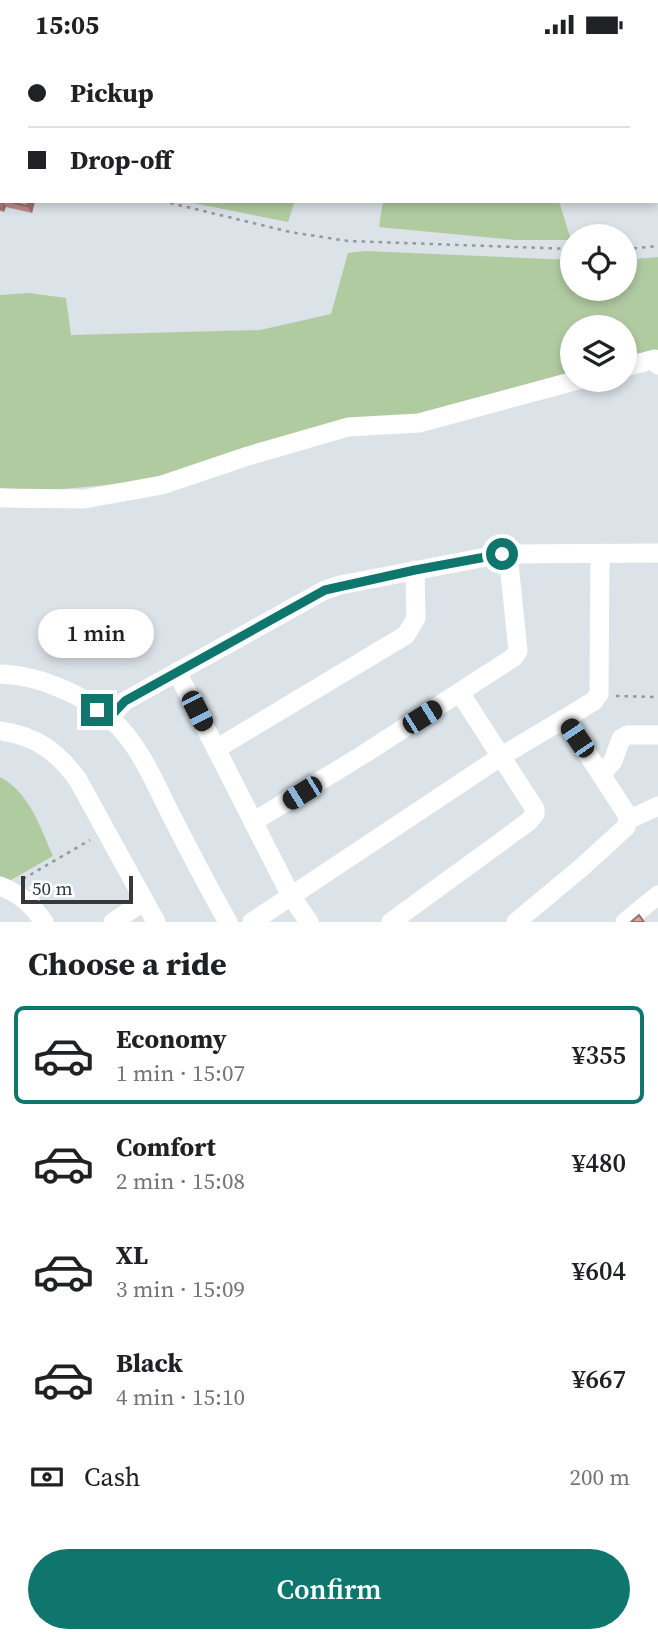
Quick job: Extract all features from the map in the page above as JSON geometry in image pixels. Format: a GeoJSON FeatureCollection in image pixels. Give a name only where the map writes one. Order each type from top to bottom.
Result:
{"type":"FeatureCollection","features":[{"type":"Feature","properties":{"kind":"street"},"geometry":{"type":"LineString","coordinates":[[637,364],[655,359],[658,365]]}},
{"type":"Feature","properties":{"kind":"street"},"geometry":{"type":"LineString","coordinates":[[0,498],[83,499],[162,485],[348,427],[419,422],[560,385]]}},
{"type":"Feature","properties":{"kind":"street"},"geometry":{"type":"LineString","coordinates":[[109,718],[125,701],[325,590],[415,570],[508,554],[658,553]]}},
{"type":"Feature","properties":{"kind":"street"},"geometry":{"type":"LineString","coordinates":[[253,822],[508,662],[518,651],[508,554]]}},
{"type":"Feature","properties":{"kind":"street"},"geometry":{"type":"LineString","coordinates":[[252,922],[500,757],[594,701],[599,694],[600,554]]}},
{"type":"Feature","properties":{"kind":"street"},"geometry":{"type":"LineString","coordinates":[[216,749],[406,635],[416,618],[415,570]]}},
{"type":"Feature","properties":{"kind":"street"},"geometry":{"type":"LineString","coordinates":[[177,672],[291,896],[309,922]]}},
{"type":"Feature","properties":{"kind":"street"},"geometry":{"type":"LineString","coordinates":[[0,674],[46,683],[85,701],[109,718],[132,743],[228,922]]}},
{"type":"Feature","properties":{"kind":"street"},"geometry":{"type":"LineString","coordinates":[[391,922],[533,818],[534,809],[460,693]]}},
{"type":"Feature","properties":{"kind":"street"},"geometry":{"type":"LineString","coordinates":[[516,922],[581,868],[625,827],[628,820],[565,719]]}},
{"type":"Feature","properties":{"kind":"street"},"geometry":{"type":"LineString","coordinates":[[0,731],[19,734],[58,754],[78,780],[156,922]]}},
{"type":"Feature","properties":{"kind":"street"},"geometry":{"type":"LineString","coordinates":[[601,775],[613,761],[621,739],[627,735],[658,735]]}},
{"type":"Feature","properties":{"kind":"street"},"geometry":{"type":"LineString","coordinates":[[628,820],[658,806]]}},
{"type":"Feature","properties":{"kind":"street"},"geometry":{"type":"LineString","coordinates":[[6,889],[34,907],[44,922]]}},
{"type":"Feature","properties":{"kind":"street"},"geometry":{"type":"LineString","coordinates":[[625,922],[658,895]]}},
{"type":"Feature","properties":{"kind":"street"},"geometry":{"type":"LineString","coordinates":[[113,922],[144,901]]}},
{"type":"Feature","properties":{"kind":"path"},"geometry":{"type":"LineString","coordinates":[[170,203],[290,232],[348,241],[560,249]]}},
{"type":"Feature","properties":{"kind":"path"},"geometry":{"type":"LineString","coordinates":[[637,248],[658,246]]}},
{"type":"Feature","properties":{"kind":"path"},"geometry":{"type":"LineString","coordinates":[[599,694],[658,697]]}},
{"type":"Feature","properties":{"kind":"path"},"geometry":{"type":"LineString","coordinates":[[6,889],[106,832]]}},
{"type":"Feature","properties":{"kind":"green space"},"geometry":{"type":"Polygon","coordinates":[[[193,203],[294,203],[288,222],[193,203]]]}},
{"type":"Feature","properties":{"kind":"green space"},"geometry":{"type":"Polygon","coordinates":[[[383,203],[560,203],[566,224],[560,224],[560,240],[515,240],[379,227],[383,203]]]}},
{"type":"Feature","properties":{"kind":"green space"},"geometry":{"type":"Polygon","coordinates":[[[365,251],[560,259],[560,301],[637,301],[637,259],[658,257],[658,355],[637,361],[637,315],[560,315],[560,381],[188,477],[43,491],[0,488],[0,295],[29,293],[66,298],[71,335],[260,330],[331,314],[348,253],[365,251]]]}},
{"type":"Feature","properties":{"kind":"green space"},"geometry":{"type":"Polygon","coordinates":[[[0,777],[27,801],[53,856],[11,880],[0,876],[0,777]]]}},
{"type":"Feature","properties":{"kind":"building"},"geometry":{"type":"Polygon","coordinates":[[[639,915],[644,922],[631,922],[639,915]]]}},
{"type":"Feature","properties":{"kind":"route"},"geometry":{"type":"LineString","coordinates":[[97,710],[109,718],[125,701],[325,590],[502,554]]}}]}
